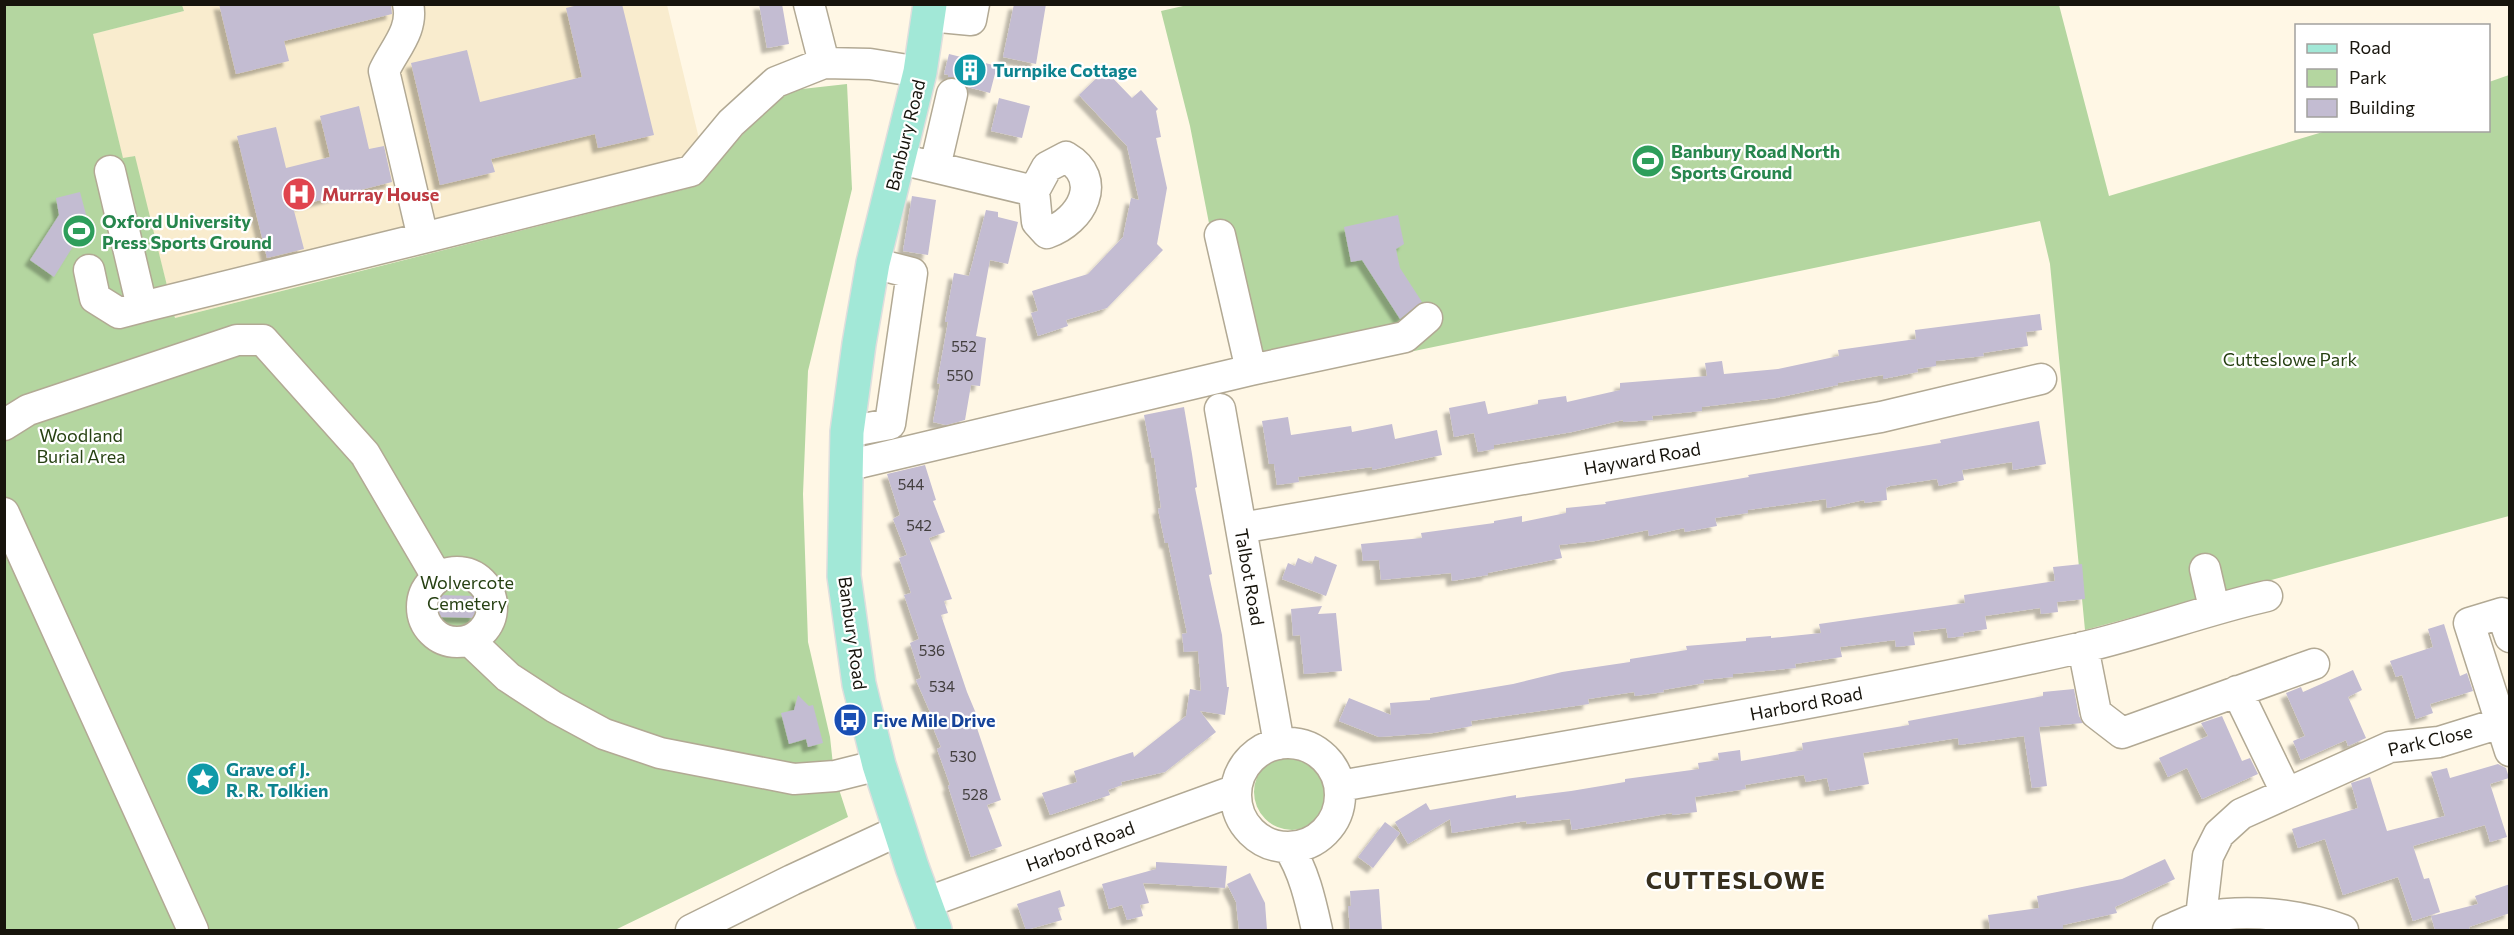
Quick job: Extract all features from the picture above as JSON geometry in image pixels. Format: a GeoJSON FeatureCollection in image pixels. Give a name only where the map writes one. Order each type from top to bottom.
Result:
{"type":"FeatureCollection","features":[{"type":"Feature","properties":{"kind":"main road","name":"Banbury Road"},"geometry":{"type":"LineString","coordinates":[[929,10],[920,72],[873,263],[846,448],[844,576],[859,684],[879,765],[930,917]]}},
{"type":"Feature","properties":{"kind":"street"},"geometry":{"type":"LineString","coordinates":[[408,4],[410,15],[408,27],[384,71],[423,238]]}},
{"type":"Feature","properties":{"kind":"street"},"geometry":{"type":"LineString","coordinates":[[809,4],[824,63]]}},
{"type":"Feature","properties":{"kind":"street"},"geometry":{"type":"LineString","coordinates":[[929,10],[971,20],[974,4]]}},
{"type":"Feature","properties":{"kind":"street"},"geometry":{"type":"LineString","coordinates":[[89,270],[95,298],[119,313],[691,171],[731,123],[776,82],[824,63],[870,64],[920,72]]}},
{"type":"Feature","properties":{"kind":"street"},"geometry":{"type":"LineString","coordinates":[[934,167],[952,94]]}},
{"type":"Feature","properties":{"kind":"street"},"geometry":{"type":"LineString","coordinates":[[900,159],[1034,191]]}},
{"type":"Feature","properties":{"kind":"street"},"geometry":{"type":"LineString","coordinates":[[110,171],[142,307]]}},
{"type":"Feature","properties":{"kind":"street"},"geometry":{"type":"LineString","coordinates":[[1220,235],[1251,370]]}},
{"type":"Feature","properties":{"kind":"street"},"geometry":{"type":"LineString","coordinates":[[846,448],[863,462],[1251,370],[1405,337],[1427,318]]}},
{"type":"Feature","properties":{"kind":"street"},"geometry":{"type":"LineString","coordinates":[[4,425],[28,410],[237,340],[263,340],[365,454],[436,577]]}},
{"type":"Feature","properties":{"kind":"street","name":"Hayward Road"},"geometry":{"type":"LineString","coordinates":[[1241,528],[1881,417],[2041,379]]}},
{"type":"Feature","properties":{"kind":"street","name":"Talbot Road"},"geometry":{"type":"LineString","coordinates":[[1220,409],[1279,744]]}},
{"type":"Feature","properties":{"kind":"street"},"geometry":{"type":"LineString","coordinates":[[4,513],[193,930]]}},
{"type":"Feature","properties":{"kind":"street"},"geometry":{"type":"LineString","coordinates":[[2205,569],[2214,608]]}},
{"type":"Feature","properties":{"kind":"street"},"geometry":{"type":"LineString","coordinates":[[460,571],[480,579],[488,589],[493,604],[492,618],[486,628],[469,640],[457,642],[435,635],[422,614],[422,599],[436,577],[448,572],[460,571]]}},
{"type":"Feature","properties":{"kind":"street","name":"Harbord Road"},"geometry":{"type":"LineString","coordinates":[[1340,786],[1827,700],[2083,647],[2214,608],[2267,596]]}},
{"type":"Feature","properties":{"kind":"street"},"geometry":{"type":"LineString","coordinates":[[2510,637],[2502,613],[2469,623],[2505,721],[2510,751]]}},
{"type":"Feature","properties":{"kind":"street"},"geometry":{"type":"LineString","coordinates":[[469,640],[508,677],[554,707],[604,734],[660,753],[794,779],[835,777],[879,765]]}},
{"type":"Feature","properties":{"kind":"street"},"geometry":{"type":"LineString","coordinates":[[2083,647],[2096,713],[2122,733],[2314,664]]}},
{"type":"Feature","properties":{"kind":"street"},"geometry":{"type":"LineString","coordinates":[[2237,691],[2286,792]]}},
{"type":"Feature","properties":{"kind":"street","name":"Park Close"},"geometry":{"type":"LineString","coordinates":[[2201,917],[2208,856],[2219,834],[2241,814],[2390,747],[2439,742],[2505,721]]}},
{"type":"Feature","properties":{"kind":"street"},"geometry":{"type":"LineString","coordinates":[[1279,744],[1301,745],[1317,752],[1329,764],[1340,786],[1338,812],[1327,830],[1312,842],[1287,847],[1268,843],[1258,838],[1245,825],[1239,812],[1236,790],[1242,771],[1248,762],[1262,751],[1279,744]]}},
{"type":"Feature","properties":{"kind":"street","name":"Harbord Road"},"geometry":{"type":"LineString","coordinates":[[930,917],[1236,790]]}},
{"type":"Feature","properties":{"kind":"street"},"geometry":{"type":"LineString","coordinates":[[691,930],[900,830]]}},
{"type":"Feature","properties":{"kind":"street"},"geometry":{"type":"LineString","coordinates":[[1287,847],[1295,858],[1317,930]]}},
{"type":"Feature","properties":{"kind":"street"},"geometry":{"type":"LineString","coordinates":[[2168,930],[2201,917],[2260,914],[2315,920],[2343,930]]}},
{"type":"Feature","properties":{"kind":"shaded area"},"geometry":{"type":"Polygon","coordinates":[[[182,5],[667,5],[701,147],[693,186],[175,318],[134,156],[123,159],[92,34],[184,11],[182,5]]]}},
{"type":"Feature","properties":{"kind":"green space","name":"Cutteslowe Park"},"geometry":{"type":"Polygon","coordinates":[[[1192,4],[2059,5],[2109,196],[2323,132],[2490,132],[2490,82],[2509,75],[2509,516],[2085,630],[2050,264],[2040,221],[1241,387],[1190,126],[1161,11],[1192,4]]]}},
{"type":"Feature","properties":{"kind":"green space","name":"Wolvercote Cemetery"},"geometry":{"type":"Polygon","coordinates":[[[4,5],[182,5],[184,11],[93,34],[123,158],[135,156],[175,318],[693,187],[784,91],[847,84],[852,189],[808,371],[803,494],[808,642],[830,737],[834,774],[848,817],[615,930],[5,930],[4,5]]]}},
{"type":"Feature","properties":{"kind":"green space"},"geometry":{"type":"Polygon","coordinates":[[[1292,754],[1306,757],[1319,765],[1327,778],[1330,792],[1327,806],[1319,819],[1306,827],[1292,830],[1278,827],[1265,819],[1257,806],[1254,792],[1257,778],[1265,765],[1278,757],[1292,754]]]}},
{"type":"Feature","properties":{"kind":"building"},"geometry":{"type":"Polygon","coordinates":[[[219,4],[391,4],[392,14],[284,41],[289,61],[236,74],[219,4]]]}},
{"type":"Feature","properties":{"kind":"building"},"geometry":{"type":"Polygon","coordinates":[[[582,4],[622,4],[654,135],[598,148],[595,134],[491,159],[495,172],[440,185],[411,63],[467,50],[480,102],[582,77],[566,8],[582,4]]]}},
{"type":"Feature","properties":{"kind":"building"},"geometry":{"type":"Polygon","coordinates":[[[759,4],[782,4],[789,44],[767,48],[759,4]]]}},
{"type":"Feature","properties":{"kind":"building"},"geometry":{"type":"Polygon","coordinates":[[[1014,4],[1046,4],[1036,64],[1003,57],[1014,4]]]}},
{"type":"Feature","properties":{"kind":"building","name":"Turnpike Cottage"},"geometry":{"type":"Polygon","coordinates":[[[949,54],[997,66],[990,93],[968,87],[956,77],[948,77],[944,74],[949,54]]]}},
{"type":"Feature","properties":{"kind":"building"},"geometry":{"type":"Polygon","coordinates":[[[1105,70],[1132,98],[1141,90],[1158,109],[1156,111],[1161,137],[1156,138],[1167,188],[1157,244],[1163,250],[1107,308],[1066,320],[1068,326],[1038,336],[1031,313],[1038,311],[1032,291],[1088,274],[1123,237],[1131,198],[1139,200],[1127,146],[1079,95],[1105,70]]]}},
{"type":"Feature","properties":{"kind":"building"},"geometry":{"type":"Polygon","coordinates":[[[999,98],[1030,106],[1022,138],[991,131],[999,98]]]}},
{"type":"Feature","properties":{"kind":"building","name":"Murray House"},"geometry":{"type":"Polygon","coordinates":[[[359,106],[369,149],[384,146],[392,182],[293,207],[304,249],[267,258],[237,136],[276,127],[286,168],[330,157],[320,116],[359,106]]]}},
{"type":"Feature","properties":{"kind":"building"},"geometry":{"type":"Polygon","coordinates":[[[80,192],[88,222],[54,277],[30,260],[59,215],[56,198],[80,192]]]}},
{"type":"Feature","properties":{"kind":"building"},"geometry":{"type":"Polygon","coordinates":[[[912,196],[936,200],[928,255],[903,251],[912,196]]]}},
{"type":"Feature","properties":{"kind":"building"},"geometry":{"type":"Polygon","coordinates":[[[986,210],[998,212],[998,217],[1018,222],[1008,264],[990,260],[976,336],[986,338],[980,386],[971,385],[965,420],[946,425],[933,422],[940,384],[937,383],[948,322],[945,322],[954,273],[969,276],[986,210]]]}},
{"type":"Feature","properties":{"kind":"building"},"geometry":{"type":"Polygon","coordinates":[[[1398,215],[1404,244],[1396,249],[1400,268],[1422,302],[1400,319],[1362,260],[1351,262],[1344,227],[1398,215]]]}},
{"type":"Feature","properties":{"kind":"building"},"geometry":{"type":"Polygon","coordinates":[[[2040,314],[2042,330],[2026,332],[2028,346],[1983,353],[1984,356],[1936,361],[1936,366],[1917,369],[1918,372],[1883,379],[1883,375],[1838,383],[1838,385],[1776,398],[1702,407],[1702,411],[1652,416],[1653,420],[1623,422],[1623,420],[1572,432],[1494,445],[1494,449],[1478,452],[1474,433],[1454,437],[1449,408],[1485,401],[1488,414],[1538,404],[1538,400],[1566,396],[1567,402],[1620,390],[1620,383],[1707,376],[1705,363],[1722,361],[1724,374],[1778,369],[1839,356],[1838,350],[1916,339],[1915,330],[2040,314]]]}},
{"type":"Feature","properties":{"kind":"building"},"geometry":{"type":"Polygon","coordinates":[[[1184,407],[1197,487],[1195,488],[1212,574],[1209,575],[1222,635],[1227,687],[1229,687],[1225,715],[1200,711],[1216,732],[1165,772],[1121,782],[1122,785],[1108,790],[1110,795],[1050,815],[1042,793],[1077,782],[1074,771],[1133,752],[1134,757],[1186,716],[1190,689],[1201,691],[1198,651],[1184,652],[1182,634],[1187,633],[1168,543],[1165,543],[1158,509],[1161,508],[1154,458],[1152,458],[1144,415],[1184,407]]]}},
{"type":"Feature","properties":{"kind":"building"},"geometry":{"type":"Polygon","coordinates":[[[1288,417],[1291,435],[1351,426],[1352,432],[1392,424],[1395,439],[1437,430],[1442,455],[1372,470],[1372,467],[1298,477],[1299,482],[1277,485],[1274,464],[1269,464],[1262,421],[1288,417]]]}},
{"type":"Feature","properties":{"kind":"building"},"geometry":{"type":"Polygon","coordinates":[[[2039,421],[2046,464],[2013,470],[2012,462],[1962,470],[1964,480],[1939,486],[1937,479],[1890,486],[1886,488],[1887,500],[1865,503],[1864,500],[1827,508],[1826,499],[1748,510],[1748,513],[1715,518],[1717,526],[1685,532],[1684,528],[1649,536],[1648,530],[1595,541],[1559,545],[1562,558],[1452,581],[1451,573],[1381,580],[1379,560],[1363,561],[1361,544],[1422,538],[1421,533],[1494,523],[1494,521],[1522,516],[1522,522],[1566,513],[1566,508],[1606,504],[1605,502],[1749,477],[1748,475],[1941,443],[1940,440],[2039,421]]]}},
{"type":"Feature","properties":{"kind":"building"},"geometry":{"type":"Polygon","coordinates":[[[925,465],[936,500],[933,501],[945,532],[929,538],[952,599],[944,601],[948,613],[941,615],[980,723],[976,725],[1001,800],[987,805],[1002,846],[971,857],[937,749],[941,747],[927,713],[930,712],[916,680],[921,678],[910,643],[919,639],[904,595],[911,593],[899,558],[907,555],[893,519],[900,515],[887,474],[925,465]]]}},
{"type":"Feature","properties":{"kind":"building"},"geometry":{"type":"Polygon","coordinates":[[[1315,556],[1337,565],[1326,596],[1282,579],[1288,563],[1295,566],[1298,558],[1312,564],[1315,556]]]}},
{"type":"Feature","properties":{"kind":"building"},"geometry":{"type":"Polygon","coordinates":[[[2082,564],[2085,599],[2057,602],[2058,612],[2041,614],[2040,608],[1985,616],[1987,629],[1963,633],[1964,636],[1948,638],[1946,628],[1913,632],[1915,645],[1896,647],[1895,640],[1840,647],[1842,657],[1795,664],[1796,668],[1733,674],[1733,677],[1703,680],[1704,683],[1663,690],[1664,692],[1635,696],[1634,692],[1588,699],[1589,704],[1471,721],[1472,726],[1433,733],[1379,737],[1339,721],[1349,698],[1391,715],[1390,703],[1430,700],[1430,698],[1513,684],[1562,672],[1630,662],[1630,659],[1687,650],[1686,646],[1746,641],[1746,638],[1821,633],[1819,624],[1965,603],[1964,595],[2055,581],[2053,567],[2082,564]]]}},
{"type":"Feature","properties":{"kind":"building"},"geometry":{"type":"Polygon","coordinates":[[[439,595],[476,596],[476,618],[438,617],[439,595]]]}},
{"type":"Feature","properties":{"kind":"building"},"geometry":{"type":"Polygon","coordinates":[[[1322,606],[1318,614],[1336,613],[1342,671],[1304,674],[1300,635],[1293,636],[1291,609],[1322,606]]]}},
{"type":"Feature","properties":{"kind":"building"},"geometry":{"type":"Polygon","coordinates":[[[2444,624],[2460,676],[2467,673],[2473,691],[2430,704],[2433,713],[2416,719],[2402,675],[2396,677],[2390,661],[2433,647],[2428,629],[2444,624]]]}},
{"type":"Feature","properties":{"kind":"building"},"geometry":{"type":"Polygon","coordinates":[[[2353,670],[2362,690],[2348,697],[2366,738],[2348,746],[2346,740],[2301,760],[2293,741],[2305,736],[2286,693],[2301,687],[2303,692],[2353,670]]]}},
{"type":"Feature","properties":{"kind":"building"},"geometry":{"type":"Polygon","coordinates":[[[2074,689],[2079,716],[2083,723],[2039,727],[2047,786],[2032,788],[2024,736],[1959,745],[1958,738],[1863,753],[1869,784],[1830,791],[1827,778],[1806,782],[1804,775],[1745,785],[1746,789],[1695,797],[1697,812],[1672,815],[1672,813],[1572,830],[1570,819],[1527,824],[1526,821],[1452,833],[1450,819],[1408,844],[1395,822],[1426,803],[1430,810],[1516,795],[1516,798],[1571,791],[1625,782],[1625,779],[1699,769],[1698,763],[1719,760],[1718,753],[1740,750],[1741,761],[1803,750],[1802,743],[1909,725],[1908,721],[2043,696],[2043,692],[2074,689]]]}},
{"type":"Feature","properties":{"kind":"building"},"geometry":{"type":"Polygon","coordinates":[[[798,695],[809,706],[813,705],[823,743],[808,747],[806,739],[789,744],[781,713],[794,710],[798,695]]]}},
{"type":"Feature","properties":{"kind":"building"},"geometry":{"type":"Polygon","coordinates":[[[2222,716],[2242,761],[2250,758],[2258,774],[2202,799],[2187,768],[2168,777],[2159,758],[2208,736],[2201,723],[2222,716]]]}},
{"type":"Feature","properties":{"kind":"building"},"geometry":{"type":"Polygon","coordinates":[[[2498,764],[2506,768],[2509,778],[2490,784],[2507,837],[2490,842],[2485,825],[2413,846],[2424,879],[2429,878],[2440,912],[2413,921],[2398,877],[2343,895],[2325,839],[2298,848],[2292,829],[2358,808],[2351,783],[2370,777],[2387,831],[2445,816],[2431,772],[2447,768],[2450,778],[2498,764]]]}},
{"type":"Feature","properties":{"kind":"building"},"geometry":{"type":"Polygon","coordinates":[[[1385,822],[1400,833],[1373,868],[1358,857],[1385,822]]]}},
{"type":"Feature","properties":{"kind":"building"},"geometry":{"type":"Polygon","coordinates":[[[2165,859],[2175,879],[2115,907],[2117,913],[2063,925],[2063,930],[1990,930],[1988,915],[2039,908],[2037,896],[2122,879],[2165,859]]]}},
{"type":"Feature","properties":{"kind":"building"},"geometry":{"type":"Polygon","coordinates":[[[1156,862],[1227,866],[1225,888],[1143,883],[1149,903],[1140,905],[1143,916],[1127,920],[1122,905],[1109,909],[1102,884],[1156,869],[1156,862]]]}},
{"type":"Feature","properties":{"kind":"building"},"geometry":{"type":"Polygon","coordinates":[[[1250,873],[1265,903],[1267,930],[1239,930],[1236,902],[1227,884],[1250,873]]]}},
{"type":"Feature","properties":{"kind":"building"},"geometry":{"type":"Polygon","coordinates":[[[2510,884],[2510,913],[2469,927],[2470,930],[2435,930],[2431,916],[2478,904],[2475,896],[2510,884]]]}},
{"type":"Feature","properties":{"kind":"building"},"geometry":{"type":"Polygon","coordinates":[[[1379,889],[1382,930],[1350,930],[1348,906],[1351,906],[1350,891],[1379,889]]]}},
{"type":"Feature","properties":{"kind":"building"},"geometry":{"type":"Polygon","coordinates":[[[1060,890],[1065,906],[1058,908],[1062,920],[1026,930],[1017,904],[1060,890]]]}},
{"type":"Feature","properties":{"kind":"place","name":"Turnpike Cottage"},"geometry":{"type":"Point","coordinates":[970,70]}},
{"type":"Feature","properties":{"kind":"place","name":"Banbury Road North Sports Ground"},"geometry":{"type":"Point","coordinates":[1648,161]}},
{"type":"Feature","properties":{"kind":"place","name":"Murray House"},"geometry":{"type":"Point","coordinates":[299,194]}},
{"type":"Feature","properties":{"kind":"place","name":"Oxford University Press Sports Ground"},"geometry":{"type":"Point","coordinates":[79,231]}},
{"type":"Feature","properties":{"kind":"place","name":"Five Mile Drive"},"geometry":{"type":"Point","coordinates":[850,720]}},
{"type":"Feature","properties":{"kind":"place","name":"Grave of J. R. R. Tolkien"},"geometry":{"type":"Point","coordinates":[203,779]}},
{"type":"Feature","properties":{"kind":"district","name":"CUTTESLOWE"},"geometry":{"type":"Point","coordinates":[1736,879]}},
{"type":"Feature","properties":{"kind":"park label","name":"Woodland Burial Area"},"geometry":{"type":"Point","coordinates":[81,445]}}]}
